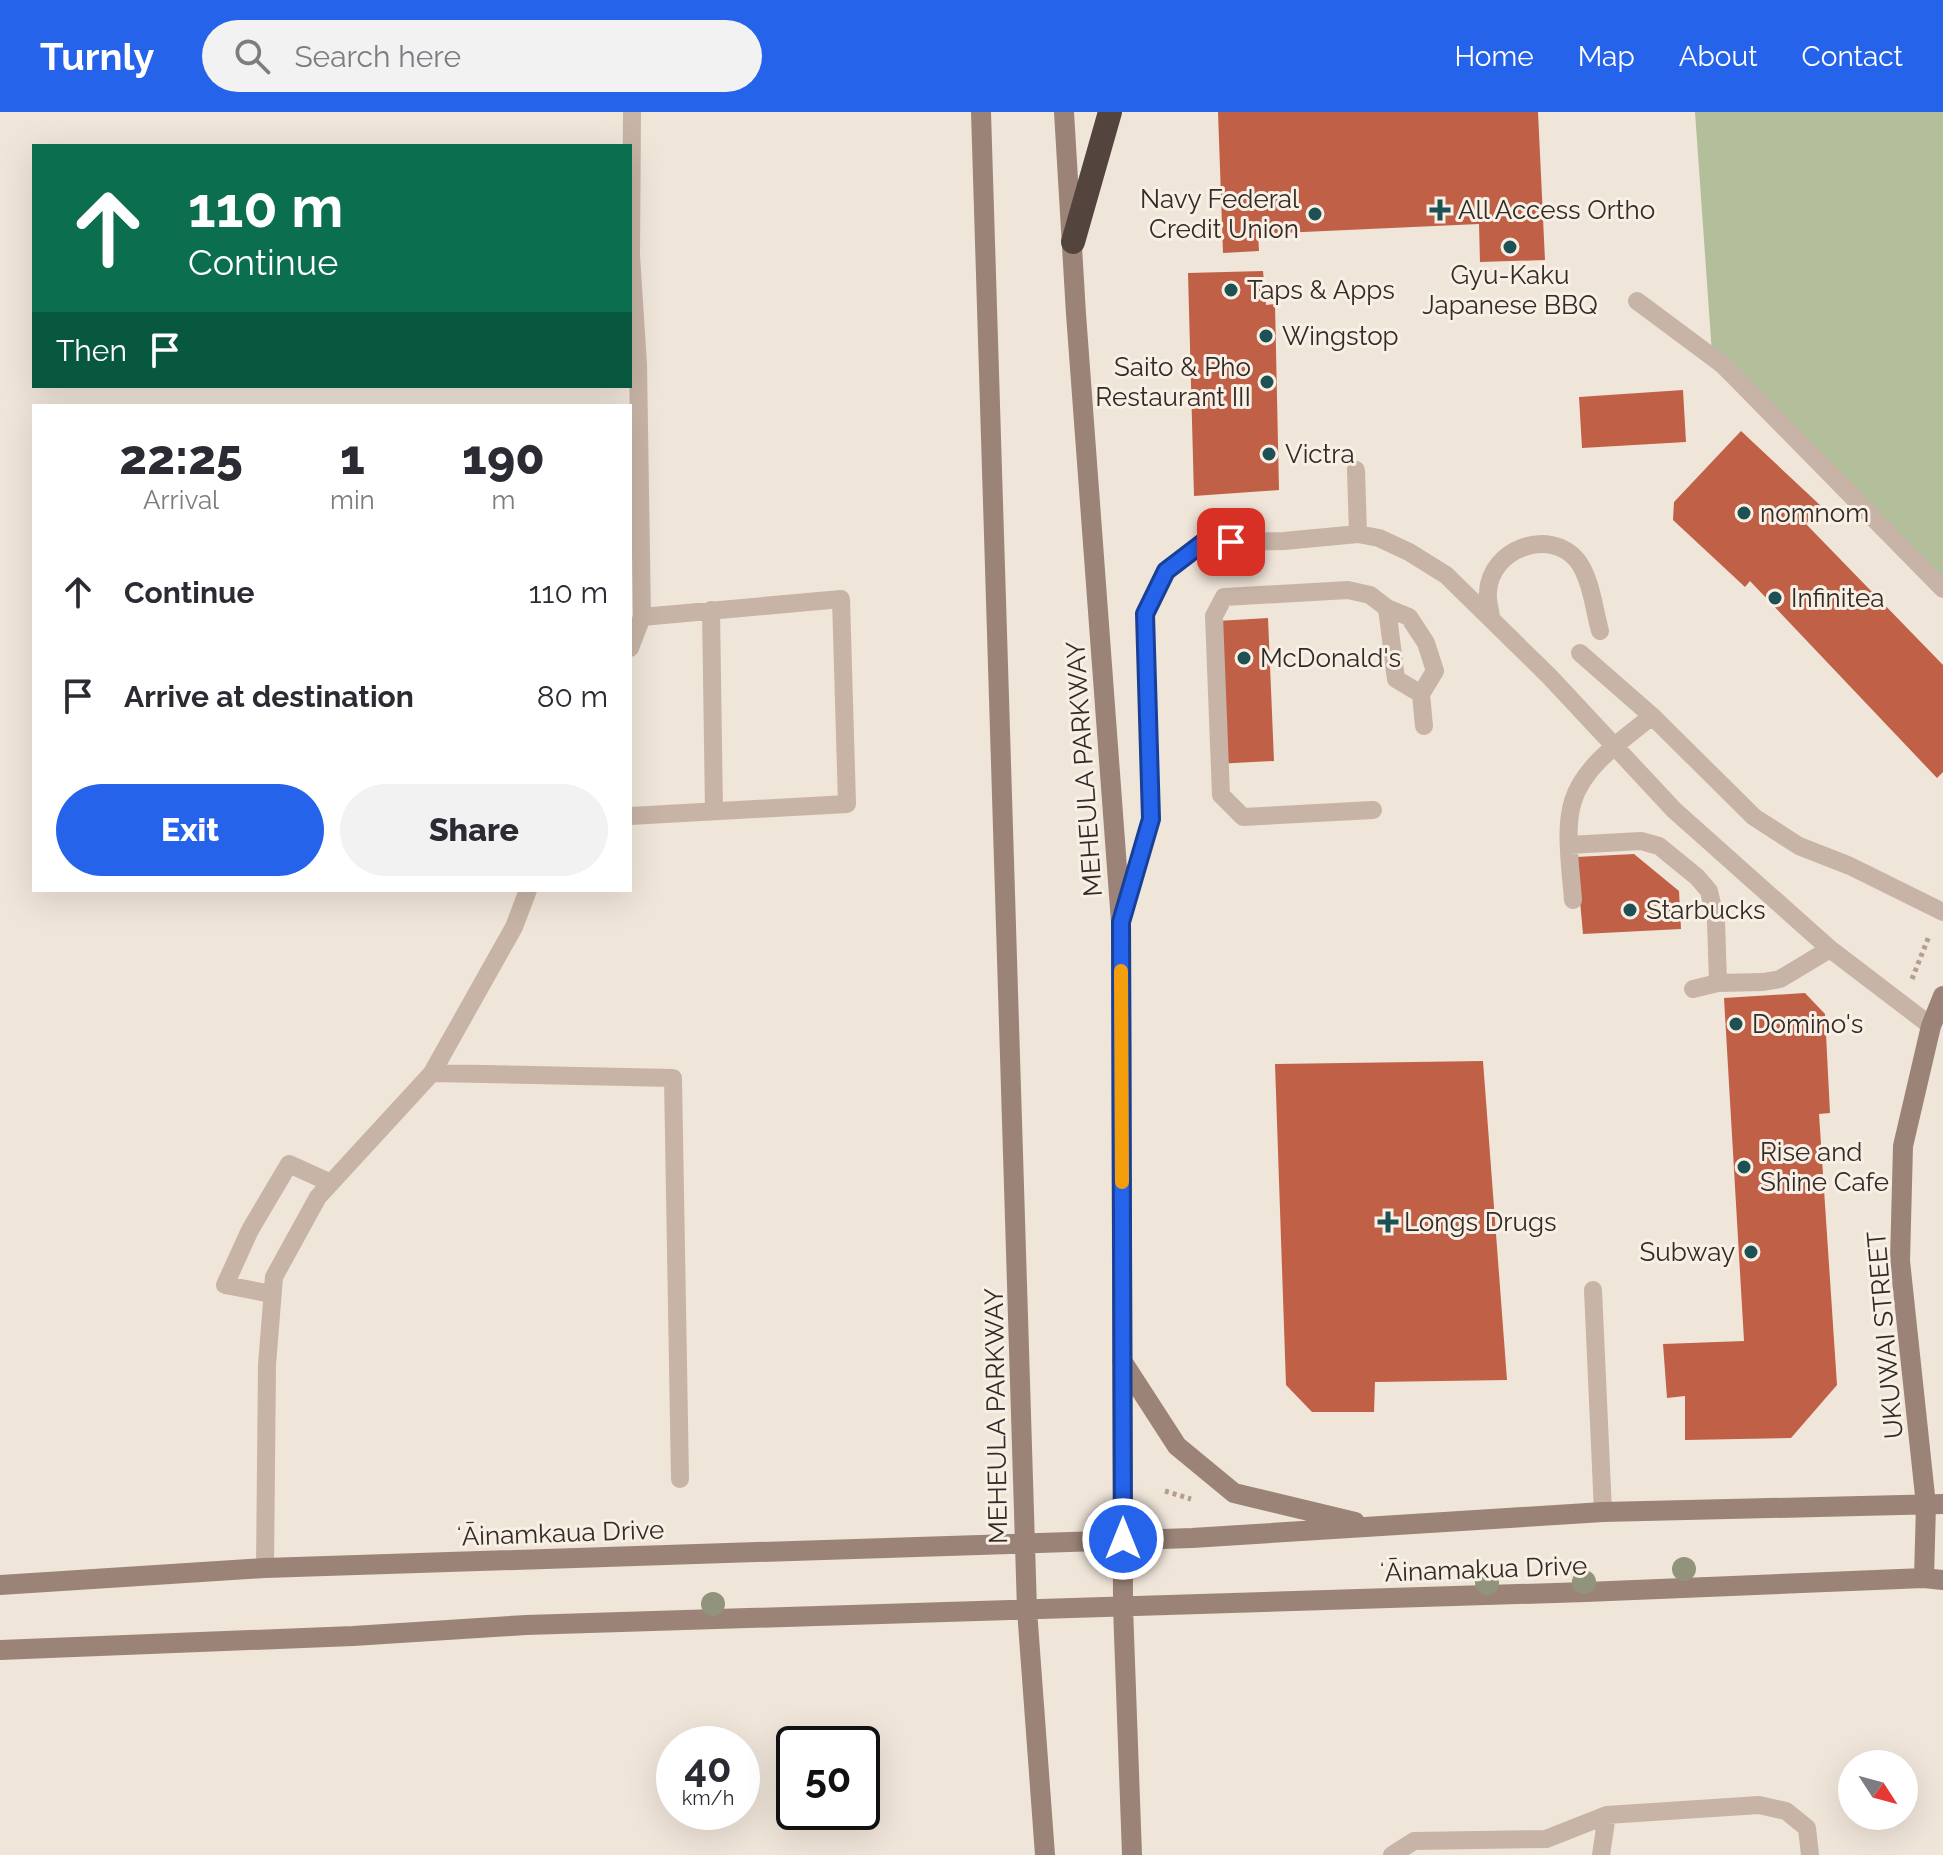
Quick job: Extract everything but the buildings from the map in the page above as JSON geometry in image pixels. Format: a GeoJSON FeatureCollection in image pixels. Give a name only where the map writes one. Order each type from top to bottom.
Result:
{"type":"FeatureCollection","features":[{"type":"Feature","properties":{"kind":"highway"},"geometry":{"type":"LineString","coordinates":[[1073,242],[1110,112]]}},
{"type":"Feature","properties":{"kind":"street","name":"MEHEULA PARKWAY"},"geometry":{"type":"LineString","coordinates":[[981,112],[1027,1610],[1045,1855]]}},
{"type":"Feature","properties":{"kind":"street","name":"MEHEULA PARKWAY"},"geometry":{"type":"LineString","coordinates":[[1064,112],[1121,922],[1123,1607],[1132,1855]]}},
{"type":"Feature","properties":{"kind":"street","name":"UKUWAI STREET"},"geometry":{"type":"LineString","coordinates":[[1934,1579],[1934,1504],[1900,1261],[1903,1146],[1931,1026],[1943,996]]}},
{"type":"Feature","properties":{"kind":"street"},"geometry":{"type":"LineString","coordinates":[[1122,1361],[1177,1446],[1234,1493],[1379,1528],[1603,1512],[1934,1504]]}},
{"type":"Feature","properties":{"kind":"street","name":"ʻĀinamkaua Drive"},"geometry":{"type":"LineString","coordinates":[[0,1585],[265,1568],[1025,1544],[1379,1528]]}},
{"type":"Feature","properties":{"kind":"street","name":"ʻĀinamakua Drive"},"geometry":{"type":"LineString","coordinates":[[1027,1610],[1934,1579]]}},
{"type":"Feature","properties":{"kind":"street"},"geometry":{"type":"LineString","coordinates":[[0,1650],[353,1636],[526,1625],[1027,1610]]}},
{"type":"Feature","properties":{"kind":"lane"},"geometry":{"type":"LineString","coordinates":[[632,112],[632,144]]}},
{"type":"Feature","properties":{"kind":"lane"},"geometry":{"type":"LineString","coordinates":[[632,271],[638,364],[642,617],[632,643]]}},
{"type":"Feature","properties":{"kind":"lane"},"geometry":{"type":"LineString","coordinates":[[1637,301],[1723,365],[1943,589]]}},
{"type":"Feature","properties":{"kind":"lane"},"geometry":{"type":"LineString","coordinates":[[1356,470],[1358,534]]}},
{"type":"Feature","properties":{"kind":"lane"},"geometry":{"type":"LineString","coordinates":[[1121,922],[1151,819],[1145,614],[1166,571],[1204,542],[1284,541],[1358,534],[1389,543],[1446,575],[1550,677],[1674,810],[1830,949],[1931,1026]]}},
{"type":"Feature","properties":{"kind":"lane"},"geometry":{"type":"LineString","coordinates":[[1491,617],[1487,591],[1502,561],[1515,550],[1532,544],[1549,544],[1566,550],[1578,562],[1586,578],[1600,631]]}},
{"type":"Feature","properties":{"kind":"lane"},"geometry":{"type":"LineString","coordinates":[[1373,810],[1243,817],[1221,795],[1214,616],[1224,597],[1348,590],[1370,595],[1387,608],[1409,617],[1426,643],[1435,671],[1421,694],[1424,726]]}},
{"type":"Feature","properties":{"kind":"lane"},"geometry":{"type":"LineString","coordinates":[[632,816],[847,804],[841,599],[642,617]]}},
{"type":"Feature","properties":{"kind":"lane"},"geometry":{"type":"LineString","coordinates":[[1387,608],[1396,679],[1421,694]]}},
{"type":"Feature","properties":{"kind":"lane"},"geometry":{"type":"LineString","coordinates":[[711,610],[714,811]]}},
{"type":"Feature","properties":{"kind":"lane"},"geometry":{"type":"LineString","coordinates":[[1580,653],[1652,716],[1754,817],[1799,846],[1850,866],[1938,920]]}},
{"type":"Feature","properties":{"kind":"lane"},"geometry":{"type":"LineString","coordinates":[[1573,900],[1569,845],[1572,802],[1584,777],[1652,716]]}},
{"type":"Feature","properties":{"kind":"lane"},"geometry":{"type":"LineString","coordinates":[[1569,845],[1650,843],[1659,846],[1697,877],[1709,891],[1716,921],[1718,983]]}},
{"type":"Feature","properties":{"kind":"lane"},"geometry":{"type":"LineString","coordinates":[[265,1568],[267,1365],[274,1277],[318,1197],[432,1073],[514,927],[527,892]]}},
{"type":"Feature","properties":{"kind":"lane"},"geometry":{"type":"LineString","coordinates":[[1693,989],[1718,983],[1780,979],[1830,949]]}},
{"type":"Feature","properties":{"kind":"lane"},"geometry":{"type":"LineString","coordinates":[[432,1073],[673,1078],[680,1479]]}},
{"type":"Feature","properties":{"kind":"lane"},"geometry":{"type":"LineString","coordinates":[[272,1294],[225,1285],[250,1230],[289,1164],[331,1183]]}},
{"type":"Feature","properties":{"kind":"lane"},"geometry":{"type":"LineString","coordinates":[[1593,1290],[1603,1512]]}},
{"type":"Feature","properties":{"kind":"lane"},"geometry":{"type":"LineString","coordinates":[[1392,1855],[1414,1841],[1546,1839],[1607,1815],[1759,1805],[1786,1811],[1807,1828],[1810,1855]]}},
{"type":"Feature","properties":{"kind":"lane"},"geometry":{"type":"LineString","coordinates":[[1601,1855],[1607,1815]]}},
{"type":"Feature","properties":{"kind":"path"},"geometry":{"type":"LineString","coordinates":[[1911,983],[1919,955],[1938,920]]}},
{"type":"Feature","properties":{"kind":"path"},"geometry":{"type":"LineString","coordinates":[[1191,1513],[1192,1484]]}},
{"type":"Feature","properties":{"kind":"path"},"geometry":{"type":"LineString","coordinates":[[1165,1491],[1191,1499]]}},
{"type":"Feature","properties":{"kind":"green space"},"geometry":{"type":"Polygon","coordinates":[[[1695,112],[1943,112],[1943,592],[1713,368],[1695,112]]]}},
{"type":"Feature","properties":{"kind":"slow traffic"},"geometry":{"type":"LineString","coordinates":[[1121,971],[1122,1182]]}},
{"type":"Feature","properties":{"kind":"place","name":"All Access Ortho"},"geometry":{"type":"Point","coordinates":[1440,210]}},
{"type":"Feature","properties":{"kind":"place","name":"Navy Federal Credit Union"},"geometry":{"type":"Point","coordinates":[1315,214]}},
{"type":"Feature","properties":{"kind":"place","name":"Gyu-Kaku Japanese BBQ"},"geometry":{"type":"Point","coordinates":[1510,247]}},
{"type":"Feature","properties":{"kind":"place","name":"Taps & Apps"},"geometry":{"type":"Point","coordinates":[1231,290]}},
{"type":"Feature","properties":{"kind":"place","name":"Wingstop"},"geometry":{"type":"Point","coordinates":[1266,336]}},
{"type":"Feature","properties":{"kind":"place","name":"Saito & Pho Restaurant III"},"geometry":{"type":"Point","coordinates":[1267,382]}},
{"type":"Feature","properties":{"kind":"place","name":"Victra"},"geometry":{"type":"Point","coordinates":[1269,454]}},
{"type":"Feature","properties":{"kind":"place","name":"nomnom"},"geometry":{"type":"Point","coordinates":[1744,513]}},
{"type":"Feature","properties":{"kind":"place","name":"Infinitea"},"geometry":{"type":"Point","coordinates":[1775,598]}},
{"type":"Feature","properties":{"kind":"place","name":"McDonald's"},"geometry":{"type":"Point","coordinates":[1244,658]}},
{"type":"Feature","properties":{"kind":"place","name":"Starbucks"},"geometry":{"type":"Point","coordinates":[1630,910]}},
{"type":"Feature","properties":{"kind":"place","name":"Domino's"},"geometry":{"type":"Point","coordinates":[1736,1024]}},
{"type":"Feature","properties":{"kind":"place","name":"Rise and Shine Cafe"},"geometry":{"type":"Point","coordinates":[1744,1167]}},
{"type":"Feature","properties":{"kind":"place","name":"Longs Drugs"},"geometry":{"type":"Point","coordinates":[1388,1222]}},
{"type":"Feature","properties":{"kind":"place","name":"Subway"},"geometry":{"type":"Point","coordinates":[1751,1252]}},
{"type":"Feature","properties":{"kind":"route"},"geometry":{"type":"LineString","coordinates":[[1123,1539],[1121,922],[1151,819],[1145,614],[1166,571],[1204,542],[1231,542]]}}]}
